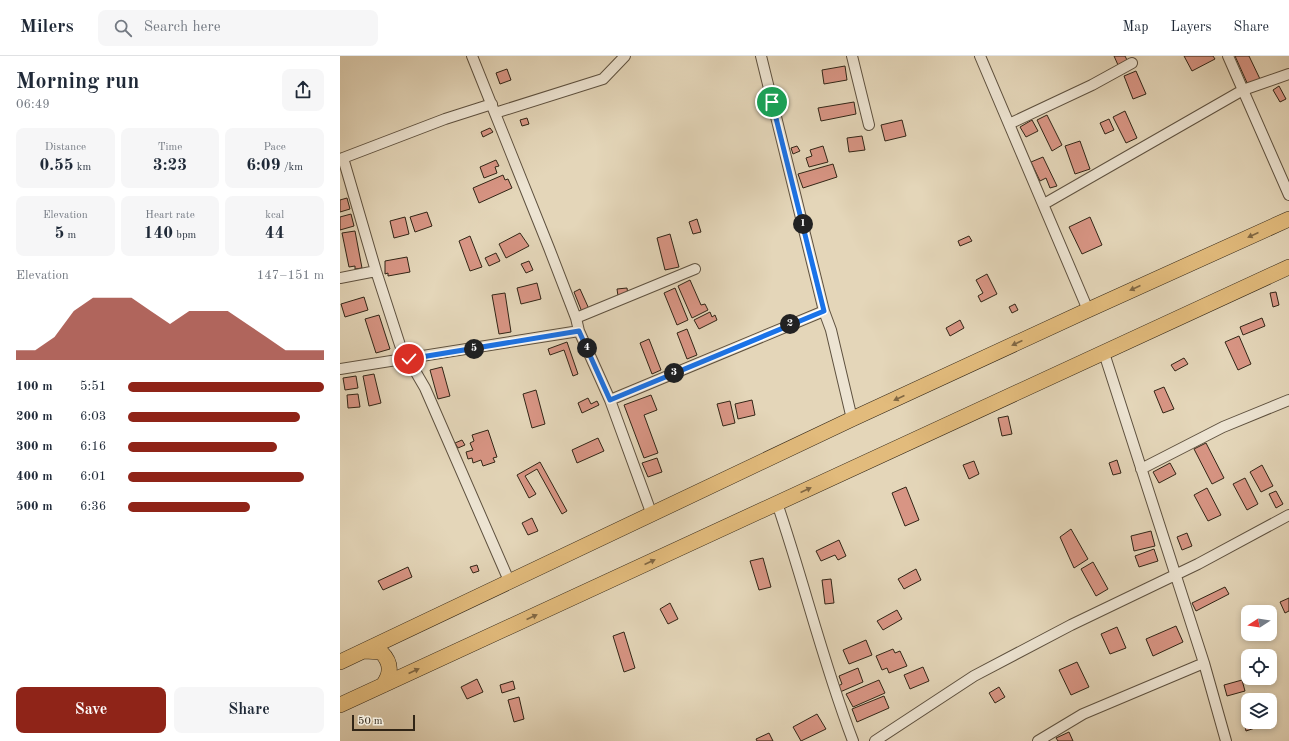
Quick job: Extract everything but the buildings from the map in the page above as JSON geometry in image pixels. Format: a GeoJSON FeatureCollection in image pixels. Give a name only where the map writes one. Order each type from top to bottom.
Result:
{"type":"FeatureCollection","features":[{"type":"Feature","properties":{"kind":"highway"},"geometry":{"type":"LineString","coordinates":[[340,662],[510,583],[852,419],[1289,219]]}},
{"type":"Feature","properties":{"kind":"highway"},"geometry":{"type":"LineString","coordinates":[[340,705],[1289,267]]}},
{"type":"Feature","properties":{"kind":"highway"},"geometry":{"type":"LineString","coordinates":[[365,651],[381,652],[388,662],[390,672],[383,685]]}},
{"type":"Feature","properties":{"kind":"street"},"geometry":{"type":"LineString","coordinates":[[472,56],[576,318],[579,331],[610,400],[652,515]]}},
{"type":"Feature","properties":{"kind":"street"},"geometry":{"type":"LineString","coordinates":[[510,583],[425,388],[400,345],[376,272],[342,158],[417,129],[603,79],[625,56]]}},
{"type":"Feature","properties":{"kind":"street"},"geometry":{"type":"LineString","coordinates":[[761,56],[824,311],[831,330],[852,419]]}},
{"type":"Feature","properties":{"kind":"street"},"geometry":{"type":"LineString","coordinates":[[852,56],[869,125]]}},
{"type":"Feature","properties":{"kind":"street"},"geometry":{"type":"LineString","coordinates":[[980,56],[1088,310]]}},
{"type":"Feature","properties":{"kind":"street"},"geometry":{"type":"LineString","coordinates":[[1228,56],[1289,195]]}},
{"type":"Feature","properties":{"kind":"street"},"geometry":{"type":"LineString","coordinates":[[1009,124],[1092,85],[1132,63]]}},
{"type":"Feature","properties":{"kind":"street"},"geometry":{"type":"LineString","coordinates":[[1044,204],[1243,90],[1289,74]]}},
{"type":"Feature","properties":{"kind":"street"},"geometry":{"type":"LineString","coordinates":[[576,318],[695,269]]}},
{"type":"Feature","properties":{"kind":"street"},"geometry":{"type":"LineString","coordinates":[[340,278],[376,272]]}},
{"type":"Feature","properties":{"kind":"street"},"geometry":{"type":"LineString","coordinates":[[610,400],[824,311]]}},
{"type":"Feature","properties":{"kind":"street"},"geometry":{"type":"LineString","coordinates":[[340,369],[579,331]]}},
{"type":"Feature","properties":{"kind":"street"},"geometry":{"type":"LineString","coordinates":[[1104,353],[1204,663],[1226,741]]}},
{"type":"Feature","properties":{"kind":"street"},"geometry":{"type":"LineString","coordinates":[[1141,469],[1223,427],[1289,400]]}},
{"type":"Feature","properties":{"kind":"street"},"geometry":{"type":"LineString","coordinates":[[777,503],[798,564],[833,688],[853,741]]}},
{"type":"Feature","properties":{"kind":"street"},"geometry":{"type":"LineString","coordinates":[[875,741],[974,676],[1078,622],[1232,547],[1289,515]]}},
{"type":"Feature","properties":{"kind":"street"},"geometry":{"type":"LineString","coordinates":[[1038,741],[1083,714],[1204,663]]}},
{"type":"Feature","properties":{"kind":"route"},"geometry":{"type":"LineString","coordinates":[[409,359],[579,331],[610,400],[824,311],[813,261],[772,102]]}}]}
